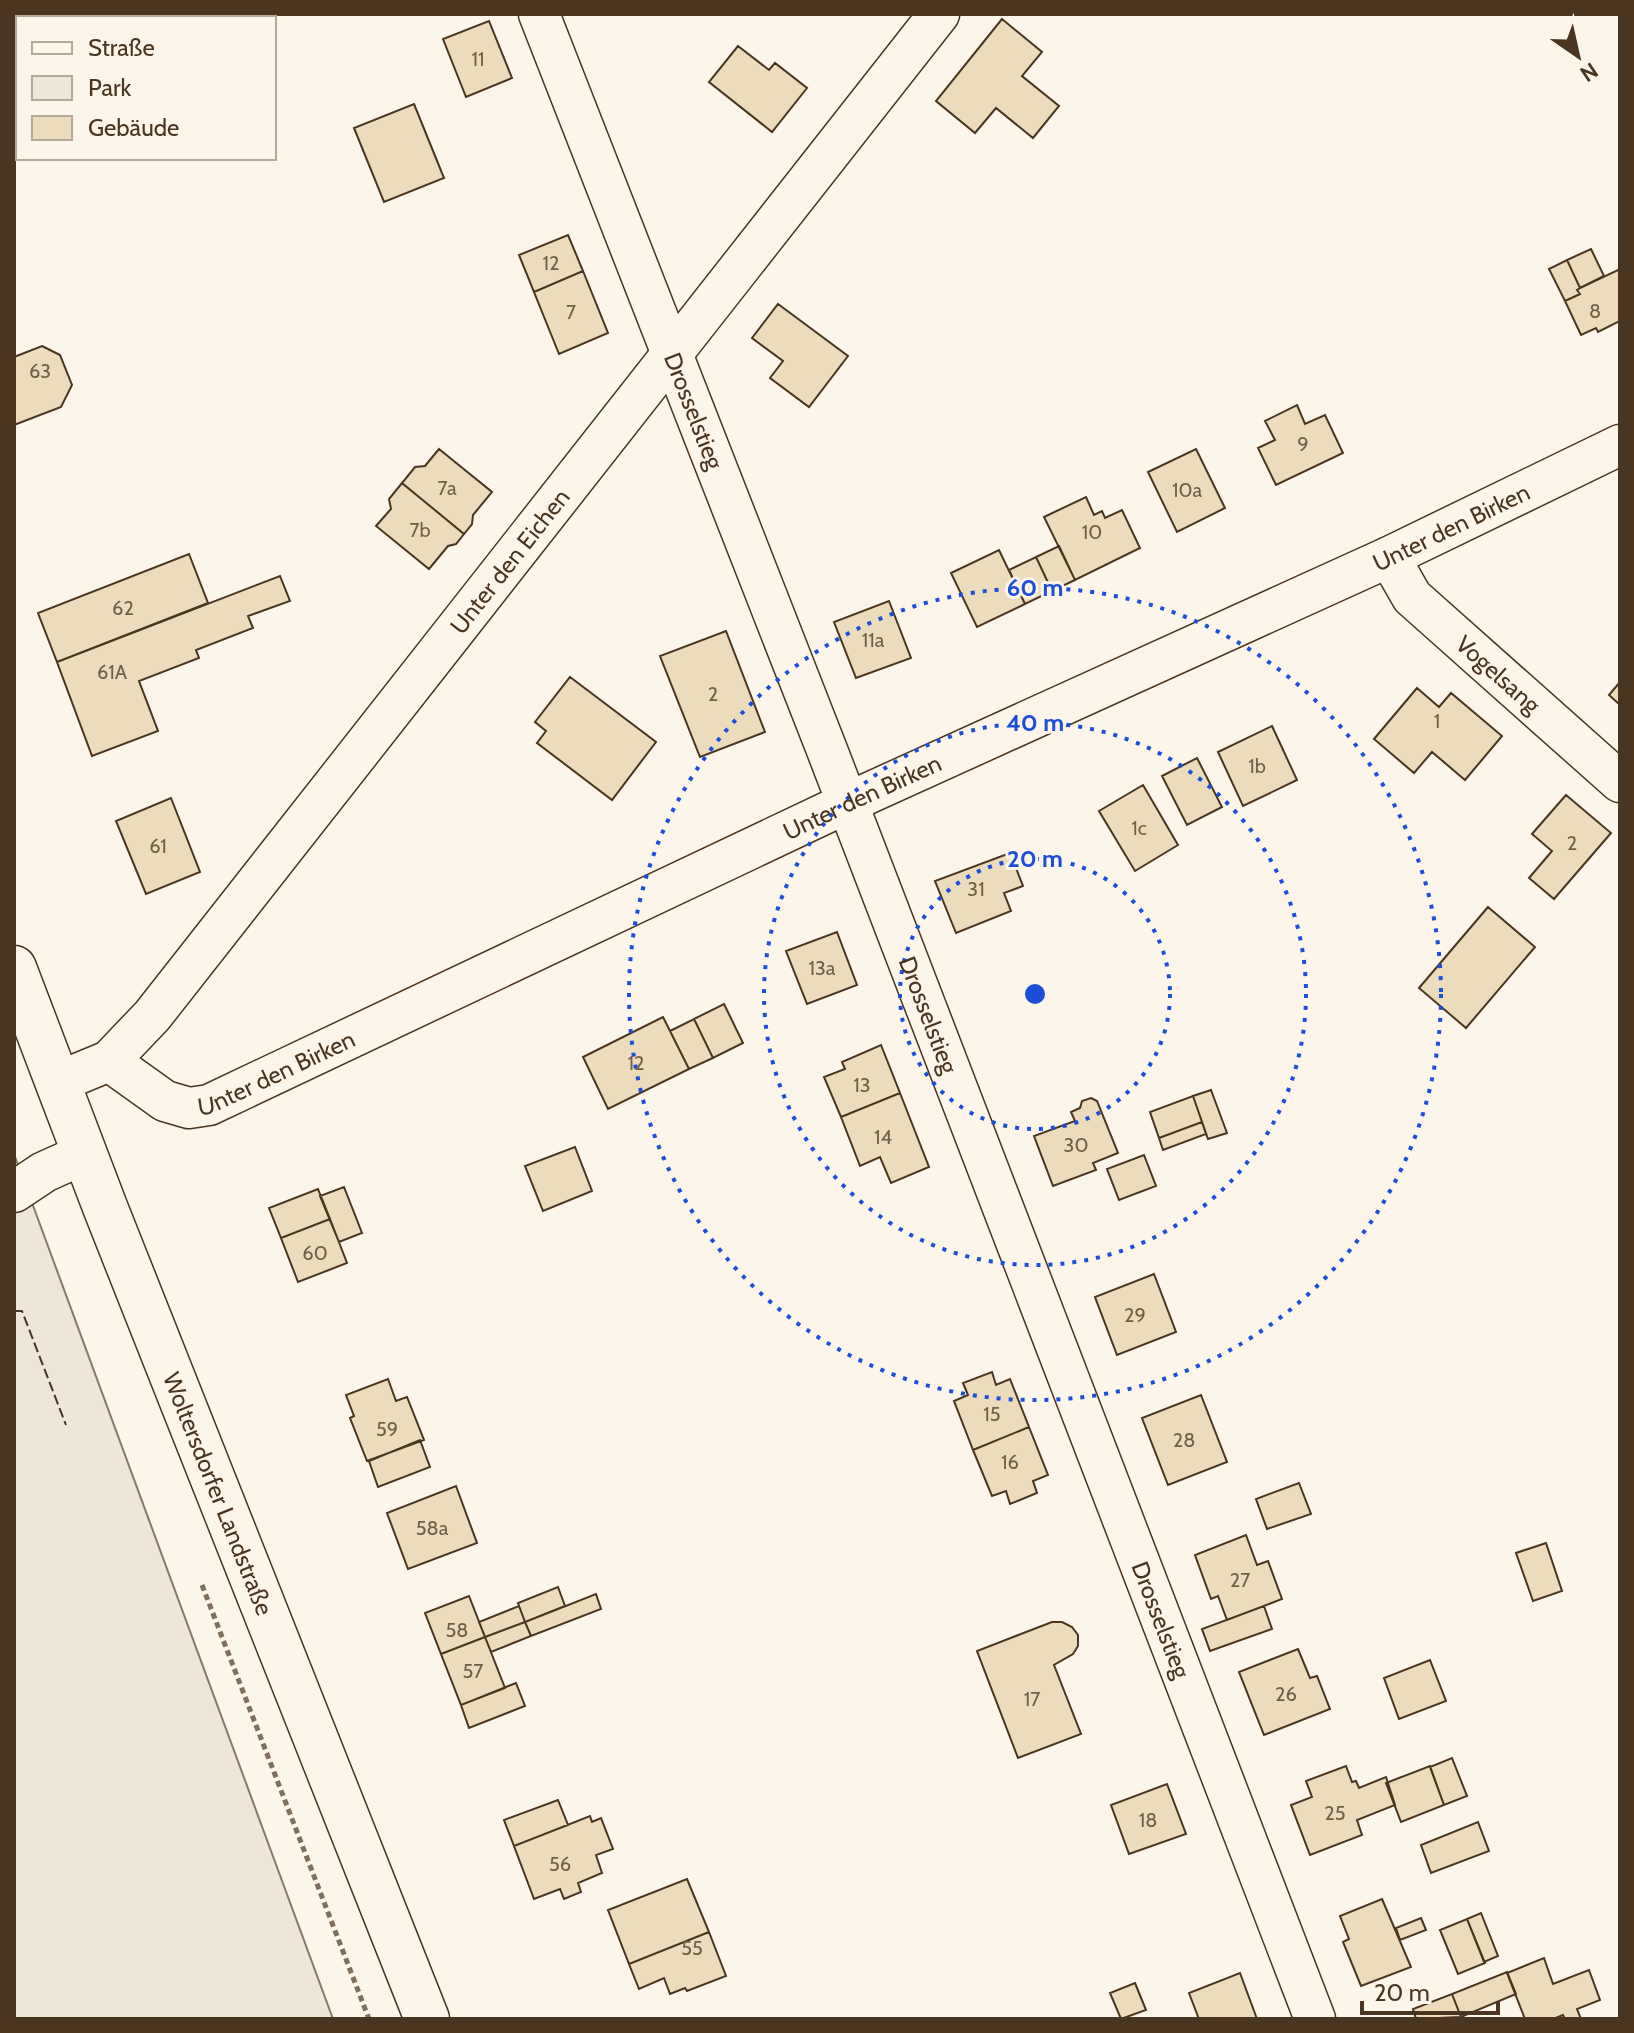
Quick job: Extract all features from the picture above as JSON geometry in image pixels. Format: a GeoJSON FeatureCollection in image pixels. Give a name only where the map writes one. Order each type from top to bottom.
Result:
{"type":"FeatureCollection","features":[{"type":"Feature","properties":{"kind":"main road","name":"Woltersdorfer Landstraße"},"geometry":{"type":"LineString","coordinates":[[14,968],[84,1154],[427,2019]]}},
{"type":"Feature","properties":{"kind":"street","name":"Drosselstieg"},"geometry":{"type":"LineString","coordinates":[[539,14],[847,803],[1315,2019]]}},
{"type":"Feature","properties":{"kind":"street","name":"Unter den Eichen"},"geometry":{"type":"LineString","coordinates":[[58,1082],[109,1061],[152,1016],[939,14]]}},
{"type":"Feature","properties":{"kind":"street","name":"Unter den Birken"},"geometry":{"type":"LineString","coordinates":[[109,1061],[165,1101],[189,1108],[209,1105],[847,803],[1389,557],[1620,445]]}},
{"type":"Feature","properties":{"kind":"street","name":"Vogelsang"},"geometry":{"type":"LineString","coordinates":[[1389,557],[1412,597],[1620,782]]}},
{"type":"Feature","properties":{"kind":"street"},"geometry":{"type":"LineString","coordinates":[[14,1192],[44,1172],[84,1154]]}},
{"type":"Feature","properties":{"kind":"green space"},"geometry":{"type":"Polygon","coordinates":[[[14,1154],[333,2019],[14,2019],[14,1154]]]}},
{"type":"Feature","properties":{"kind":"building"},"geometry":{"type":"Polygon","coordinates":[[[1002,19],[1042,52],[1022,76],[1059,106],[1033,138],[996,108],[975,133],[936,101],[1002,19]]]}},
{"type":"Feature","properties":{"kind":"building"},"geometry":{"type":"Polygon","coordinates":[[[489,21],[512,78],[466,97],[443,39],[489,21]]]}},
{"type":"Feature","properties":{"kind":"building"},"geometry":{"type":"Polygon","coordinates":[[[14,32],[16,90],[14,91],[14,32]]]}},
{"type":"Feature","properties":{"kind":"building"},"geometry":{"type":"Polygon","coordinates":[[[738,46],[769,70],[775,63],[807,88],[772,132],[709,82],[738,46]]]}},
{"type":"Feature","properties":{"kind":"building"},"geometry":{"type":"Polygon","coordinates":[[[414,104],[444,178],[384,202],[354,128],[414,104]]]}},
{"type":"Feature","properties":{"kind":"building"},"geometry":{"type":"Polygon","coordinates":[[[568,235],[583,271],[534,292],[519,255],[568,235]]]}},
{"type":"Feature","properties":{"kind":"building"},"geometry":{"type":"Polygon","coordinates":[[[1591,249],[1604,276],[1580,288],[1567,260],[1591,249]]]}},
{"type":"Feature","properties":{"kind":"building"},"geometry":{"type":"Polygon","coordinates":[[[1567,260],[1580,294],[1565,301],[1549,269],[1567,260]]]}},
{"type":"Feature","properties":{"kind":"building"},"geometry":{"type":"Polygon","coordinates":[[[1620,269],[1620,321],[1598,332],[1596,328],[1581,335],[1565,301],[1580,294],[1577,290],[1580,288],[1620,269]]]}},
{"type":"Feature","properties":{"kind":"building"},"geometry":{"type":"Polygon","coordinates":[[[583,271],[608,333],[559,354],[534,292],[583,271]]]}},
{"type":"Feature","properties":{"kind":"building"},"geometry":{"type":"Polygon","coordinates":[[[778,304],[848,356],[809,407],[770,378],[783,361],[752,338],[778,304]]]}},
{"type":"Feature","properties":{"kind":"building"},"geometry":{"type":"Polygon","coordinates":[[[42,346],[60,355],[72,385],[61,407],[14,425],[14,357],[42,346]]]}},
{"type":"Feature","properties":{"kind":"building"},"geometry":{"type":"Polygon","coordinates":[[[1297,405],[1305,424],[1325,415],[1343,453],[1276,485],[1258,448],[1275,440],[1265,421],[1297,405]]]}},
{"type":"Feature","properties":{"kind":"building"},"geometry":{"type":"Polygon","coordinates":[[[439,449],[492,492],[473,515],[472,524],[464,534],[402,483],[415,467],[425,466],[439,449]]]}},
{"type":"Feature","properties":{"kind":"building"},"geometry":{"type":"Polygon","coordinates":[[[1196,449],[1225,508],[1177,532],[1148,472],[1196,449]]]}},
{"type":"Feature","properties":{"kind":"building"},"geometry":{"type":"Polygon","coordinates":[[[402,483],[464,534],[456,544],[448,546],[429,569],[376,526],[391,509],[389,499],[402,483]]]}},
{"type":"Feature","properties":{"kind":"building"},"geometry":{"type":"Polygon","coordinates":[[[1086,497],[1094,515],[1102,511],[1105,518],[1122,510],[1140,548],[1075,580],[1044,517],[1086,497]]]}},
{"type":"Feature","properties":{"kind":"building"},"geometry":{"type":"Polygon","coordinates":[[[1059,546],[1075,580],[1052,591],[1036,557],[1059,546]]]}},
{"type":"Feature","properties":{"kind":"building"},"geometry":{"type":"Polygon","coordinates":[[[999,550],[1025,604],[977,627],[951,573],[999,550]]]}},
{"type":"Feature","properties":{"kind":"building"},"geometry":{"type":"Polygon","coordinates":[[[189,554],[208,603],[57,662],[38,613],[189,554]]]}},
{"type":"Feature","properties":{"kind":"building"},"geometry":{"type":"Polygon","coordinates":[[[1036,557],[1052,591],[1025,604],[1009,570],[1036,557]]]}},
{"type":"Feature","properties":{"kind":"building"},"geometry":{"type":"Polygon","coordinates":[[[280,576],[290,601],[248,616],[253,628],[196,650],[199,658],[139,681],[158,731],[92,756],[57,662],[280,576]]]}},
{"type":"Feature","properties":{"kind":"building"},"geometry":{"type":"Polygon","coordinates":[[[889,601],[911,658],[856,678],[834,622],[889,601]]]}},
{"type":"Feature","properties":{"kind":"building"},"geometry":{"type":"Polygon","coordinates":[[[726,631],[765,732],[700,757],[660,656],[726,631]]]}},
{"type":"Feature","properties":{"kind":"building"},"geometry":{"type":"Polygon","coordinates":[[[570,677],[656,742],[612,800],[537,743],[546,731],[535,722],[570,677]]]}},
{"type":"Feature","properties":{"kind":"building"},"geometry":{"type":"Polygon","coordinates":[[[1620,682],[1620,705],[1609,695],[1620,682]]]}},
{"type":"Feature","properties":{"kind":"building"},"geometry":{"type":"Polygon","coordinates":[[[1417,688],[1439,707],[1451,693],[1502,736],[1465,780],[1432,752],[1414,773],[1374,739],[1417,688]]]}},
{"type":"Feature","properties":{"kind":"building"},"geometry":{"type":"Polygon","coordinates":[[[1272,726],[1297,780],[1243,806],[1218,752],[1272,726]]]}},
{"type":"Feature","properties":{"kind":"building"},"geometry":{"type":"Polygon","coordinates":[[[1197,758],[1222,807],[1187,825],[1162,776],[1197,758]]]}},
{"type":"Feature","properties":{"kind":"building"},"geometry":{"type":"Polygon","coordinates":[[[1143,785],[1178,845],[1135,871],[1099,811],[1143,785]]]}},
{"type":"Feature","properties":{"kind":"building"},"geometry":{"type":"Polygon","coordinates":[[[1566,795],[1611,833],[1554,899],[1529,878],[1552,851],[1532,834],[1566,795]]]}},
{"type":"Feature","properties":{"kind":"building"},"geometry":{"type":"Polygon","coordinates":[[[171,798],[200,872],[146,894],[116,821],[171,798]]]}},
{"type":"Feature","properties":{"kind":"building"},"geometry":{"type":"Polygon","coordinates":[[[1010,853],[1023,886],[1004,893],[1011,911],[956,933],[935,881],[1010,853]]]}},
{"type":"Feature","properties":{"kind":"building"},"geometry":{"type":"Polygon","coordinates":[[[1488,907],[1535,947],[1466,1028],[1419,988],[1488,907]]]}},
{"type":"Feature","properties":{"kind":"building"},"geometry":{"type":"Polygon","coordinates":[[[837,932],[857,985],[807,1004],[786,951],[837,932]]]}},
{"type":"Feature","properties":{"kind":"building"},"geometry":{"type":"Polygon","coordinates":[[[724,1004],[743,1043],[713,1058],[694,1019],[724,1004]]]}},
{"type":"Feature","properties":{"kind":"building"},"geometry":{"type":"Polygon","coordinates":[[[663,1017],[689,1069],[608,1109],[583,1057],[663,1017]]]}},
{"type":"Feature","properties":{"kind":"building"},"geometry":{"type":"Polygon","coordinates":[[[694,1019],[713,1058],[689,1069],[670,1031],[694,1019]]]}},
{"type":"Feature","properties":{"kind":"building"},"geometry":{"type":"Polygon","coordinates":[[[881,1045],[900,1093],[841,1117],[824,1077],[845,1069],[842,1062],[881,1045]]]}},
{"type":"Feature","properties":{"kind":"building"},"geometry":{"type":"Polygon","coordinates":[[[1211,1090],[1227,1133],[1208,1139],[1193,1096],[1211,1090]]]}},
{"type":"Feature","properties":{"kind":"building"},"geometry":{"type":"Polygon","coordinates":[[[900,1093],[929,1167],[891,1183],[880,1157],[860,1166],[841,1117],[900,1093]]]}},
{"type":"Feature","properties":{"kind":"building"},"geometry":{"type":"Polygon","coordinates":[[[1193,1096],[1202,1122],[1159,1138],[1150,1112],[1193,1096]]]}},
{"type":"Feature","properties":{"kind":"building"},"geometry":{"type":"Polygon","coordinates":[[[1091,1098],[1097,1101],[1118,1153],[1093,1163],[1096,1170],[1053,1186],[1034,1136],[1075,1121],[1071,1112],[1080,1108],[1082,1101],[1091,1098]]]}},
{"type":"Feature","properties":{"kind":"building"},"geometry":{"type":"Polygon","coordinates":[[[1202,1122],[1206,1134],[1163,1150],[1159,1138],[1202,1122]]]}},
{"type":"Feature","properties":{"kind":"building"},"geometry":{"type":"Polygon","coordinates":[[[575,1147],[592,1191],[543,1211],[525,1166],[575,1147]]]}},
{"type":"Feature","properties":{"kind":"building"},"geometry":{"type":"Polygon","coordinates":[[[1144,1155],[1156,1186],[1119,1200],[1107,1169],[1144,1155]]]}},
{"type":"Feature","properties":{"kind":"building"},"geometry":{"type":"Polygon","coordinates":[[[344,1187],[362,1233],[339,1242],[320,1196],[344,1187]]]}},
{"type":"Feature","properties":{"kind":"building"},"geometry":{"type":"Polygon","coordinates":[[[318,1189],[330,1219],[281,1238],[269,1208],[318,1189]]]}},
{"type":"Feature","properties":{"kind":"building"},"geometry":{"type":"Polygon","coordinates":[[[330,1219],[347,1263],[298,1282],[281,1238],[330,1219]]]}},
{"type":"Feature","properties":{"kind":"building"},"geometry":{"type":"Polygon","coordinates":[[[1154,1274],[1176,1332],[1117,1355],[1095,1297],[1154,1274]]]}},
{"type":"Feature","properties":{"kind":"building"},"geometry":{"type":"Polygon","coordinates":[[[992,1372],[996,1385],[1010,1379],[1029,1427],[973,1450],[954,1401],[968,1395],[963,1383],[992,1372]]]}},
{"type":"Feature","properties":{"kind":"building"},"geometry":{"type":"Polygon","coordinates":[[[388,1379],[396,1401],[407,1397],[424,1440],[367,1461],[350,1418],[354,1416],[346,1395],[388,1379]]]}},
{"type":"Feature","properties":{"kind":"building"},"geometry":{"type":"Polygon","coordinates":[[[1201,1395],[1227,1462],[1168,1485],[1142,1418],[1201,1395]]]}},
{"type":"Feature","properties":{"kind":"building"},"geometry":{"type":"Polygon","coordinates":[[[1029,1427],[1048,1475],[1033,1481],[1037,1493],[1010,1504],[1006,1491],[992,1496],[973,1450],[1029,1427]]]}},
{"type":"Feature","properties":{"kind":"building"},"geometry":{"type":"Polygon","coordinates":[[[420,1440],[430,1467],[378,1487],[369,1461],[420,1440]]]}},
{"type":"Feature","properties":{"kind":"building"},"geometry":{"type":"Polygon","coordinates":[[[1299,1483],[1311,1514],[1267,1529],[1256,1499],[1299,1483]]]}},
{"type":"Feature","properties":{"kind":"building"},"geometry":{"type":"Polygon","coordinates":[[[456,1486],[477,1543],[408,1569],[387,1513],[456,1486]]]}},
{"type":"Feature","properties":{"kind":"building"},"geometry":{"type":"Polygon","coordinates":[[[1246,1535],[1257,1565],[1268,1561],[1282,1599],[1227,1620],[1218,1596],[1211,1599],[1195,1555],[1246,1535]]]}},
{"type":"Feature","properties":{"kind":"building"},"geometry":{"type":"Polygon","coordinates":[[[1546,1543],[1562,1591],[1533,1601],[1516,1553],[1546,1543]]]}},
{"type":"Feature","properties":{"kind":"building"},"geometry":{"type":"Polygon","coordinates":[[[558,1587],[565,1606],[525,1622],[518,1603],[558,1587]]]}},
{"type":"Feature","properties":{"kind":"building"},"geometry":{"type":"Polygon","coordinates":[[[596,1594],[601,1609],[531,1636],[525,1622],[596,1594]]]}},
{"type":"Feature","properties":{"kind":"building"},"geometry":{"type":"Polygon","coordinates":[[[469,1596],[485,1637],[441,1654],[425,1613],[469,1596]]]}},
{"type":"Feature","properties":{"kind":"building"},"geometry":{"type":"Polygon","coordinates":[[[519,1606],[525,1622],[485,1637],[479,1622],[519,1606]]]}},
{"type":"Feature","properties":{"kind":"building"},"geometry":{"type":"Polygon","coordinates":[[[1264,1606],[1272,1629],[1210,1651],[1202,1629],[1264,1606]]]}},
{"type":"Feature","properties":{"kind":"building"},"geometry":{"type":"Polygon","coordinates":[[[525,1622],[531,1636],[491,1652],[485,1637],[525,1622]]]}},
{"type":"Feature","properties":{"kind":"building"},"geometry":{"type":"Polygon","coordinates":[[[1052,1622],[1062,1622],[1072,1627],[1078,1635],[1078,1646],[1073,1654],[1054,1665],[1081,1734],[1018,1758],[977,1651],[1052,1622]]]}},
{"type":"Feature","properties":{"kind":"building"},"geometry":{"type":"Polygon","coordinates":[[[485,1637],[505,1688],[461,1705],[441,1654],[485,1637]]]}},
{"type":"Feature","properties":{"kind":"building"},"geometry":{"type":"Polygon","coordinates":[[[1298,1649],[1310,1678],[1317,1676],[1330,1709],[1264,1735],[1239,1672],[1298,1649]]]}},
{"type":"Feature","properties":{"kind":"building"},"geometry":{"type":"Polygon","coordinates":[[[1430,1660],[1446,1701],[1399,1719],[1384,1678],[1430,1660]]]}},
{"type":"Feature","properties":{"kind":"building"},"geometry":{"type":"Polygon","coordinates":[[[516,1683],[525,1706],[469,1728],[461,1705],[516,1683]]]}},
{"type":"Feature","properties":{"kind":"building"},"geometry":{"type":"Polygon","coordinates":[[[1452,1758],[1467,1796],[1444,1805],[1430,1767],[1452,1758]]]}},
{"type":"Feature","properties":{"kind":"building"},"geometry":{"type":"Polygon","coordinates":[[[1346,1766],[1352,1782],[1356,1781],[1359,1788],[1386,1777],[1395,1805],[1357,1820],[1362,1835],[1310,1855],[1291,1805],[1312,1797],[1306,1781],[1346,1766]]]}},
{"type":"Feature","properties":{"kind":"building"},"geometry":{"type":"Polygon","coordinates":[[[1430,1766],[1444,1805],[1401,1822],[1386,1783],[1430,1766]]]}},
{"type":"Feature","properties":{"kind":"building"},"geometry":{"type":"Polygon","coordinates":[[[1167,1784],[1186,1834],[1129,1854],[1111,1805],[1167,1784]]]}},
{"type":"Feature","properties":{"kind":"building"},"geometry":{"type":"Polygon","coordinates":[[[558,1800],[568,1825],[514,1846],[504,1820],[558,1800]]]}},
{"type":"Feature","properties":{"kind":"building"},"geometry":{"type":"Polygon","coordinates":[[[590,1816],[592,1822],[601,1818],[613,1849],[596,1855],[602,1873],[578,1883],[581,1892],[564,1899],[560,1889],[534,1899],[514,1846],[590,1816]]]}},
{"type":"Feature","properties":{"kind":"building"},"geometry":{"type":"Polygon","coordinates":[[[1478,1822],[1489,1851],[1431,1873],[1421,1845],[1478,1822]]]}},
{"type":"Feature","properties":{"kind":"building"},"geometry":{"type":"Polygon","coordinates":[[[687,1879],[709,1932],[629,1964],[608,1910],[687,1879]]]}},
{"type":"Feature","properties":{"kind":"building"},"geometry":{"type":"Polygon","coordinates":[[[1382,1899],[1411,1967],[1361,1986],[1343,1942],[1349,1939],[1340,1916],[1382,1899]]]}},
{"type":"Feature","properties":{"kind":"building"},"geometry":{"type":"Polygon","coordinates":[[[1481,1913],[1498,1956],[1484,1962],[1467,1919],[1481,1913]]]}},
{"type":"Feature","properties":{"kind":"building"},"geometry":{"type":"Polygon","coordinates":[[[1421,1918],[1426,1930],[1400,1940],[1396,1928],[1421,1918]]]}},
{"type":"Feature","properties":{"kind":"building"},"geometry":{"type":"Polygon","coordinates":[[[1467,1919],[1485,1963],[1458,1974],[1440,1930],[1467,1919]]]}},
{"type":"Feature","properties":{"kind":"building"},"geometry":{"type":"Polygon","coordinates":[[[709,1932],[726,1976],[670,1994],[664,1978],[639,1989],[629,1964],[709,1932]]]}},
{"type":"Feature","properties":{"kind":"building"},"geometry":{"type":"Polygon","coordinates":[[[1544,1958],[1553,1984],[1589,1970],[1600,2000],[1577,2009],[1581,2019],[1565,2019],[1563,2015],[1553,2019],[1525,2019],[1507,1973],[1544,1958]]]}},
{"type":"Feature","properties":{"kind":"building"},"geometry":{"type":"Polygon","coordinates":[[[1507,1972],[1516,1994],[1461,2017],[1452,1994],[1507,1972]]]}},
{"type":"Feature","properties":{"kind":"building"},"geometry":{"type":"Polygon","coordinates":[[[1240,1973],[1257,2019],[1199,2019],[1189,1993],[1240,1973]]]}},
{"type":"Feature","properties":{"kind":"building"},"geometry":{"type":"Polygon","coordinates":[[[1135,1983],[1146,2010],[1121,2019],[1110,1993],[1135,1983]]]}},
{"type":"Feature","properties":{"kind":"building"},"geometry":{"type":"Polygon","coordinates":[[[1452,1994],[1461,2017],[1416,2019],[1413,2009],[1452,1994]]]}},
{"type":"Feature","properties":{"kind":"fence"},"geometry":{"type":"LineString","coordinates":[[14,1311],[22,1311],[66,1425]]}}]}
